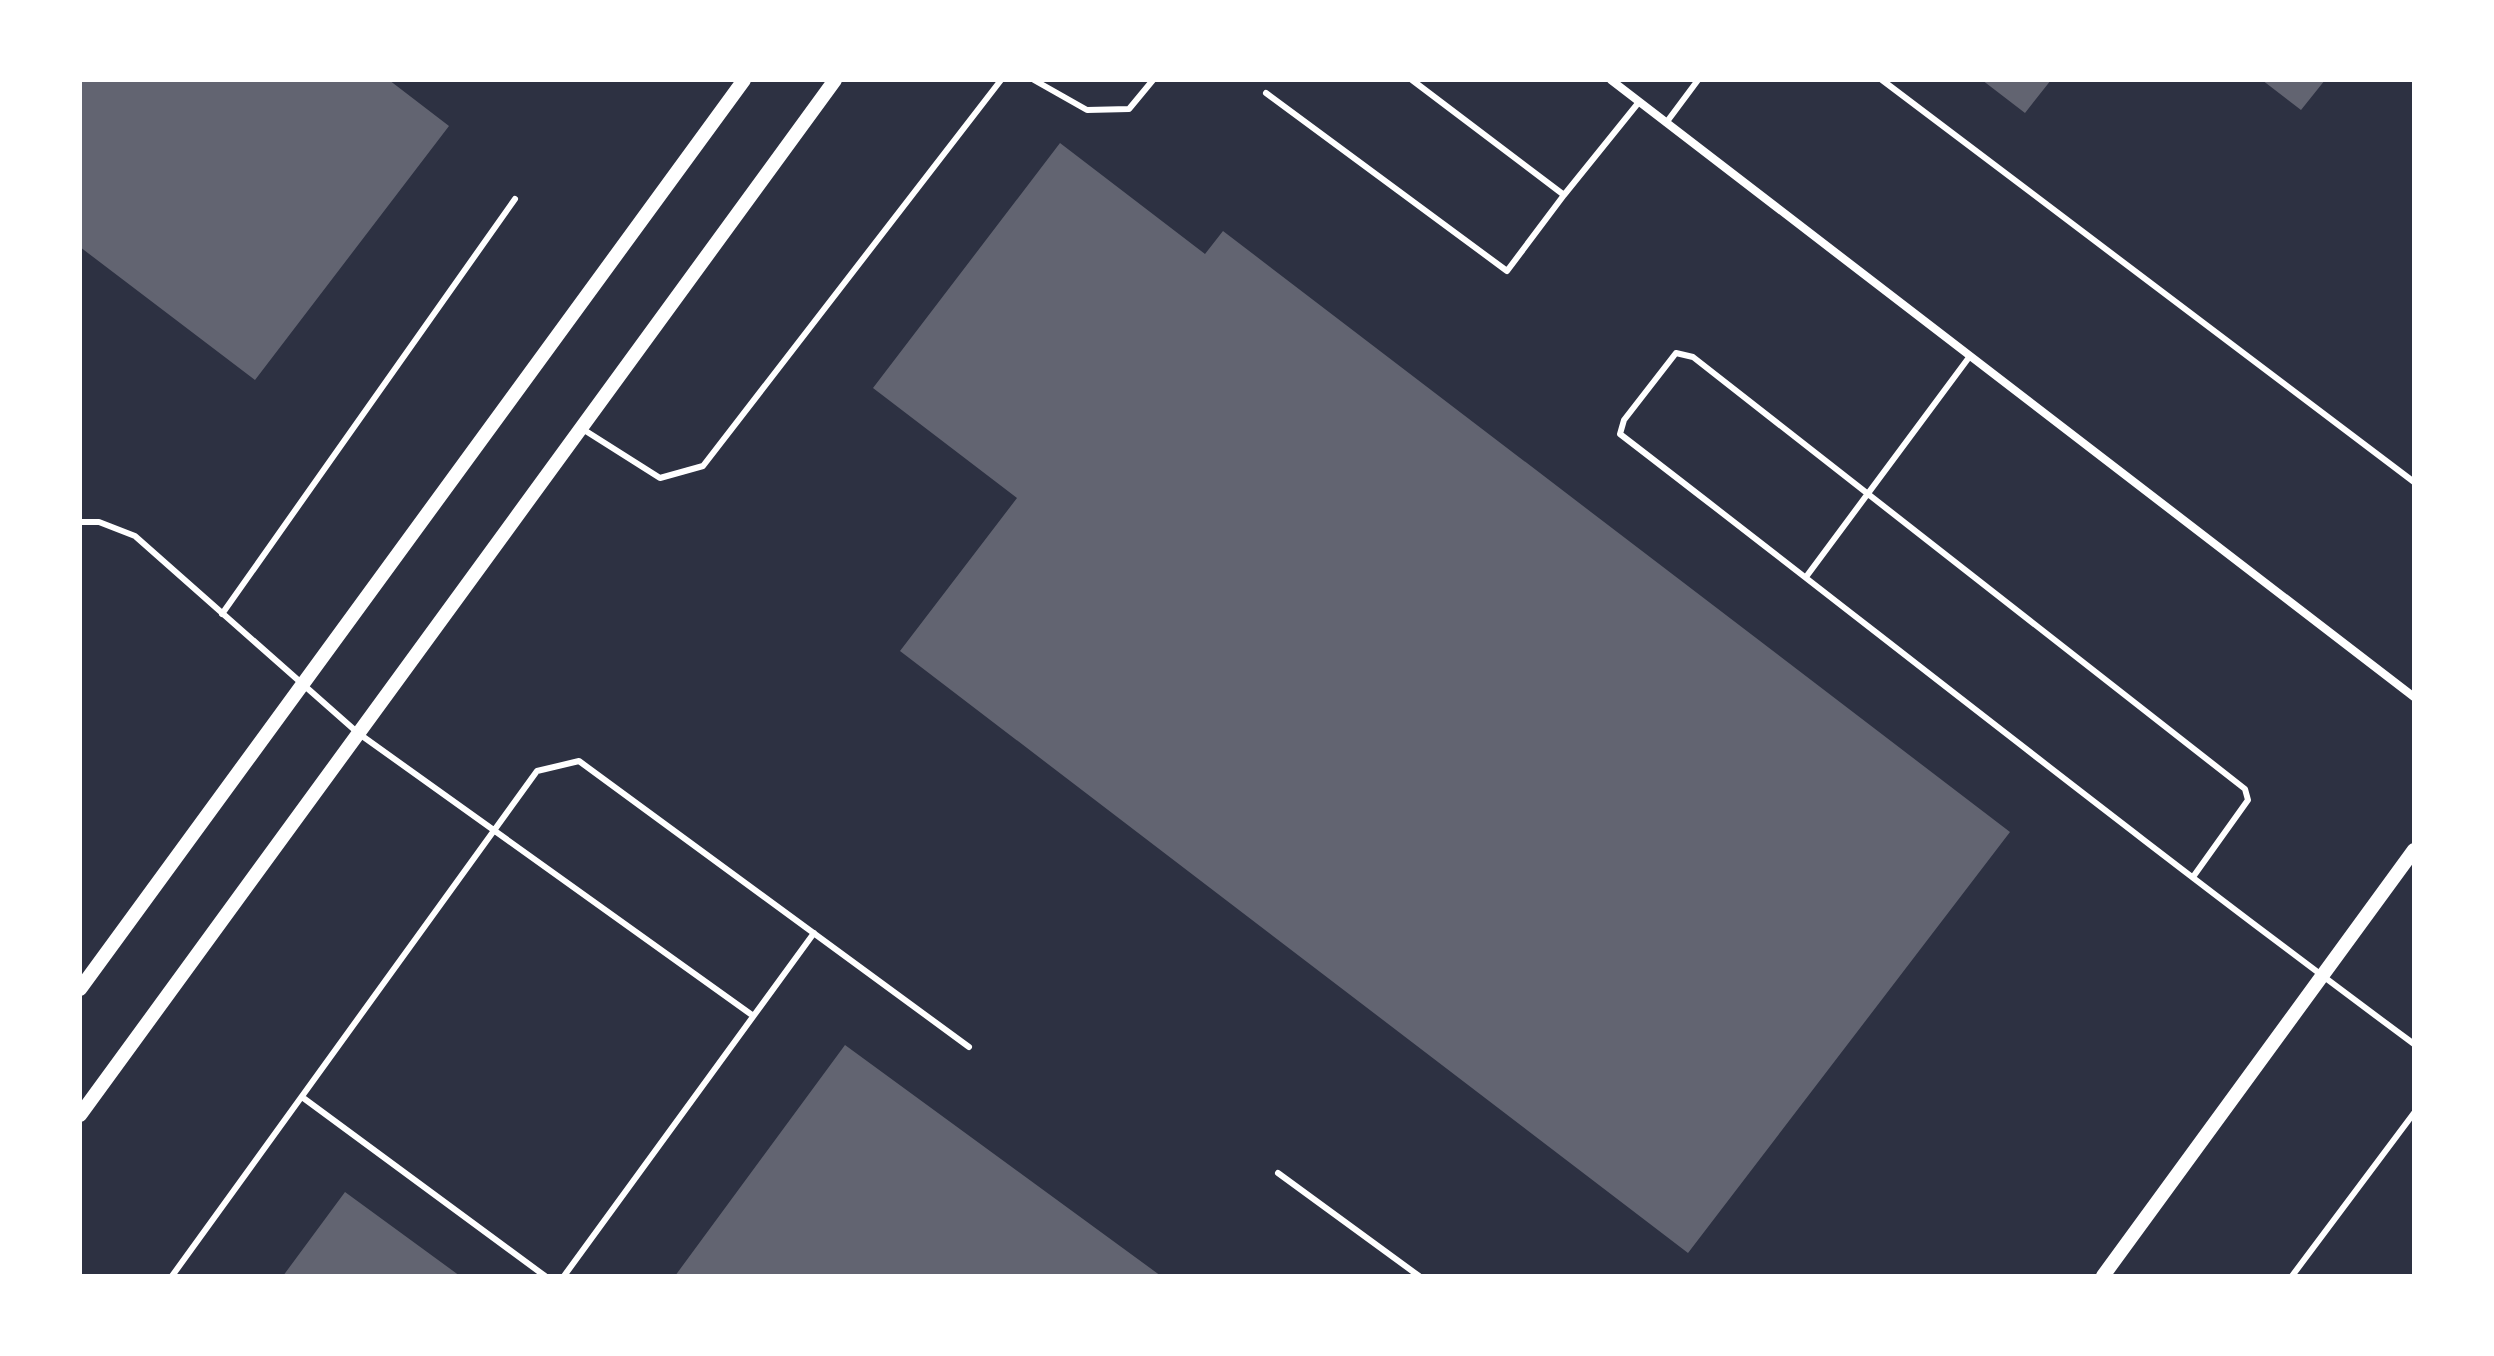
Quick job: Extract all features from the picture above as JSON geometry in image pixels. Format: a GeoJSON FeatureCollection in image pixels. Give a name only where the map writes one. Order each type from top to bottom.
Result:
{"type":"FeatureCollection","features":[{"type":"Feature","properties":{"kind":"street"},"geometry":{"type":"LineString","coordinates":[[80,989],[744,80]]}},
{"type":"Feature","properties":{"kind":"street"},"geometry":{"type":"LineString","coordinates":[[80,1115],[835,80]]}},
{"type":"Feature","properties":{"kind":"street"},"geometry":{"type":"LineString","coordinates":[[1611,80],[2414,697]]}},
{"type":"Feature","properties":{"kind":"street"},"geometry":{"type":"LineString","coordinates":[[2103,1276],[2414,850]]}},
{"type":"Feature","properties":{"kind":"lane"},"geometry":{"type":"LineString","coordinates":[[581,428],[660,478],[703,466],[1001,80]]}},
{"type":"Feature","properties":{"kind":"lane"},"geometry":{"type":"LineString","coordinates":[[1034,80],[1087,110],[1129,109],[1153,80]]}},
{"type":"Feature","properties":{"kind":"lane"},"geometry":{"type":"LineString","coordinates":[[1412,80],[1564,195]]}},
{"type":"Feature","properties":{"kind":"lane"},"geometry":{"type":"LineString","coordinates":[[1666,123],[1698,80]]}},
{"type":"Feature","properties":{"kind":"lane"},"geometry":{"type":"LineString","coordinates":[[1882,80],[2414,482]]}},
{"type":"Feature","properties":{"kind":"lane"},"geometry":{"type":"LineString","coordinates":[[1266,93],[1507,271],[1639,102]]}},
{"type":"Feature","properties":{"kind":"lane"},"geometry":{"type":"LineString","coordinates":[[222,614],[515,199]]}},
{"type":"Feature","properties":{"kind":"lane"},"geometry":{"type":"LineString","coordinates":[[2193,877],[2248,800],[2245,789],[1693,357],[1676,353],[1624,420],[1620,434],[2322,977],[2414,1044]]}},
{"type":"Feature","properties":{"kind":"lane"},"geometry":{"type":"LineString","coordinates":[[1806,577],[1970,356]]}},
{"type":"Feature","properties":{"kind":"lane"},"geometry":{"type":"LineString","coordinates":[[80,522],[99,522],[135,536],[358,733],[752,1015]]}},
{"type":"Feature","properties":{"kind":"lane"},"geometry":{"type":"LineString","coordinates":[[172,1276],[537,771],[579,761],[969,1047]]}},
{"type":"Feature","properties":{"kind":"lane"},"geometry":{"type":"LineString","coordinates":[[564,1276],[814,933]]}},
{"type":"Feature","properties":{"kind":"lane"},"geometry":{"type":"LineString","coordinates":[[302,1097],[545,1276]]}},
{"type":"Feature","properties":{"kind":"lane"},"geometry":{"type":"LineString","coordinates":[[2292,1276],[2414,1113]]}},
{"type":"Feature","properties":{"kind":"lane"},"geometry":{"type":"LineString","coordinates":[[1278,1173],[1419,1276]]}},
{"type":"Feature","properties":{"kind":"building"},"geometry":{"type":"Polygon","coordinates":[[[80,80],[389,80],[449,126],[255,380],[80,247],[80,80]]]}},
{"type":"Feature","properties":{"kind":"building"},"geometry":{"type":"Polygon","coordinates":[[[1982,80],[2051,80],[2025,113],[1982,80]]]}},
{"type":"Feature","properties":{"kind":"building"},"geometry":{"type":"Polygon","coordinates":[[[2262,80],[2325,80],[2301,110],[2262,80]]]}},
{"type":"Feature","properties":{"kind":"building"},"geometry":{"type":"Polygon","coordinates":[[[1060,143],[1205,254],[1223,231],[2010,832],[1688,1253],[900,651],[1017,498],[873,388],[1060,143]]]}},
{"type":"Feature","properties":{"kind":"building"},"geometry":{"type":"Polygon","coordinates":[[[845,1045],[1161,1276],[675,1276],[845,1045]]]}},
{"type":"Feature","properties":{"kind":"building"},"geometry":{"type":"Polygon","coordinates":[[[345,1192],[460,1276],[283,1276],[345,1192]]]}}]}
